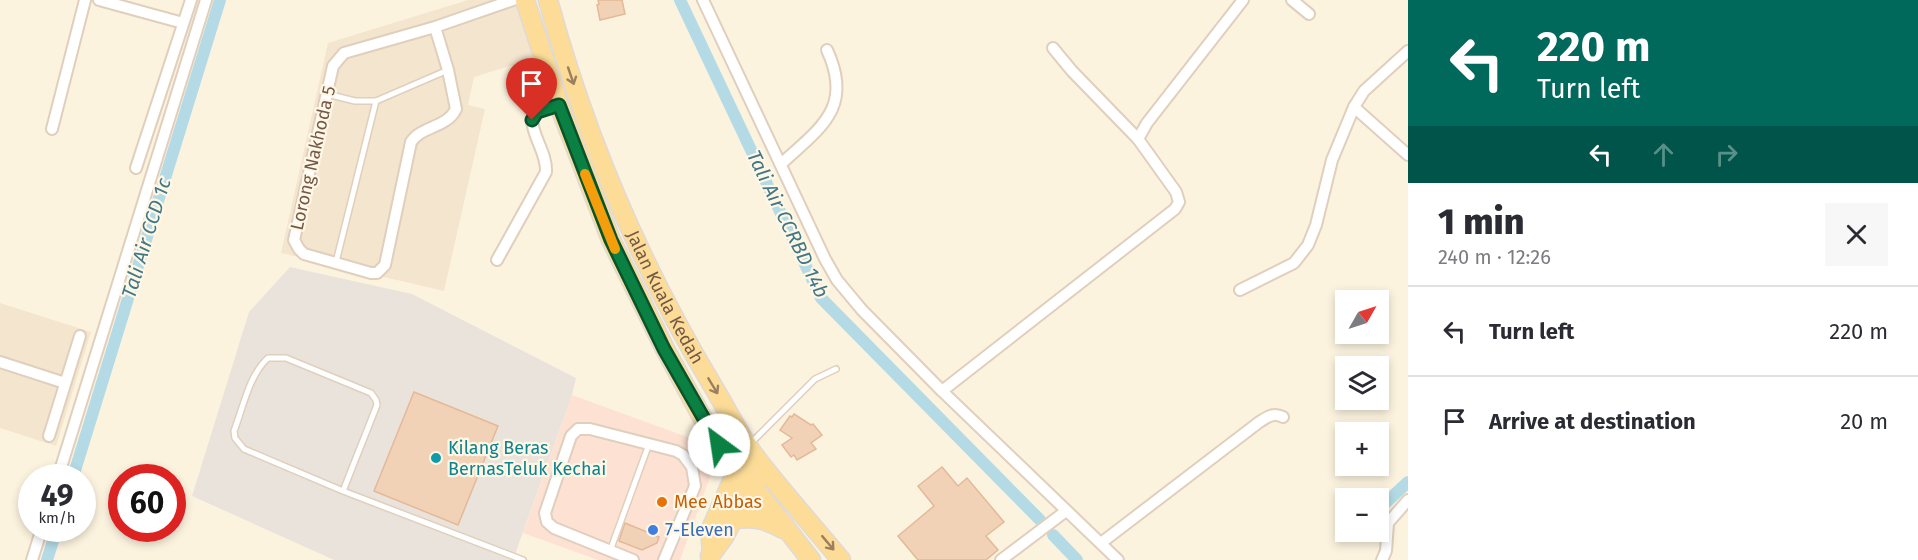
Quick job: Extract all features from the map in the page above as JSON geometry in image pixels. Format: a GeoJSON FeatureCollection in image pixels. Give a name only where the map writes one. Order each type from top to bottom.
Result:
{"type":"FeatureCollection","features":[{"type":"Feature","properties":{"kind":"main road","name":"Jalan Kuala Kedah"},"geometry":{"type":"LineString","coordinates":[[525,0],[559,105],[611,240],[664,349],[709,430],[811,560]]}},
{"type":"Feature","properties":{"kind":"main road","name":"Jalan Kuala Kedah"},"geometry":{"type":"LineString","coordinates":[[548,0],[586,123],[632,234],[686,341],[752,451],[841,560]]}},
{"type":"Feature","properties":{"kind":"main road"},"geometry":{"type":"LineString","coordinates":[[709,430],[719,445],[725,461],[724,497]]}},
{"type":"Feature","properties":{"kind":"main road"},"geometry":{"type":"LineString","coordinates":[[710,555],[710,531],[724,497],[752,451]]}},
{"type":"Feature","properties":{"kind":"main road"},"geometry":{"type":"LineString","coordinates":[[710,555],[724,537],[752,485],[768,472]]}},
{"type":"Feature","properties":{"kind":"main road"},"geometry":{"type":"LineString","coordinates":[[732,520],[761,519],[788,532]]}},
{"type":"Feature","properties":{"kind":"street"},"geometry":{"type":"LineString","coordinates":[[52,129],[85,0]]}},
{"type":"Feature","properties":{"kind":"street"},"geometry":{"type":"LineString","coordinates":[[99,0],[183,23]]}},
{"type":"Feature","properties":{"kind":"street"},"geometry":{"type":"LineString","coordinates":[[136,168],[190,0]]}},
{"type":"Feature","properties":{"kind":"street"},"geometry":{"type":"LineString","coordinates":[[62,464],[207,0]]}},
{"type":"Feature","properties":{"kind":"street"},"geometry":{"type":"LineString","coordinates":[[336,264],[373,273],[382,269],[385,265],[411,142],[418,135],[451,117],[456,110],[448,70],[435,27],[513,0]]}},
{"type":"Feature","properties":{"kind":"street"},"geometry":{"type":"LineString","coordinates":[[703,0],[837,280],[862,310],[942,391],[1118,560]]}},
{"type":"Feature","properties":{"kind":"street"},"geometry":{"type":"LineString","coordinates":[[1138,139],[1243,0]]}},
{"type":"Feature","properties":{"kind":"street"},"geometry":{"type":"LineString","coordinates":[[1292,0],[1309,14]]}},
{"type":"Feature","properties":{"kind":"street","name":"Lorong Nakhoda 5"},"geometry":{"type":"LineString","coordinates":[[336,264],[309,257],[299,249],[294,240],[333,66],[344,53],[435,27]]}},
{"type":"Feature","properties":{"kind":"street"},"geometry":{"type":"LineString","coordinates":[[942,391],[1175,209],[1179,202],[1176,192],[1138,139],[1072,71],[1053,48]]}},
{"type":"Feature","properties":{"kind":"street"},"geometry":{"type":"LineString","coordinates":[[781,164],[827,120],[835,104],[838,93],[836,69],[827,50]]}},
{"type":"Feature","properties":{"kind":"street"},"geometry":{"type":"LineString","coordinates":[[1240,290],[1294,263],[1308,245],[1316,225],[1332,160],[1354,107],[1364,91],[1408,51]]}},
{"type":"Feature","properties":{"kind":"street"},"geometry":{"type":"LineString","coordinates":[[166,78],[183,74]]}},
{"type":"Feature","properties":{"kind":"street"},"geometry":{"type":"LineString","coordinates":[[497,260],[546,172],[545,160],[532,120],[537,112],[559,105]]}},
{"type":"Feature","properties":{"kind":"street"},"geometry":{"type":"LineString","coordinates":[[1354,107],[1408,155]]}},
{"type":"Feature","properties":{"kind":"street"},"geometry":{"type":"LineString","coordinates":[[49,436],[80,336]]}},
{"type":"Feature","properties":{"kind":"street"},"geometry":{"type":"LineString","coordinates":[[0,362],[65,383]]}},
{"type":"Feature","properties":{"kind":"street"},"geometry":{"type":"LineString","coordinates":[[1101,543],[1258,423],[1276,414],[1283,417]]}},
{"type":"Feature","properties":{"kind":"street"},"geometry":{"type":"LineString","coordinates":[[633,560],[554,528],[547,522],[545,513],[571,436],[578,429],[591,429],[676,451],[683,454],[692,467],[695,486],[664,560]]}},
{"type":"Feature","properties":{"kind":"street"},"geometry":{"type":"LineString","coordinates":[[1382,560],[1386,551],[1388,523],[1408,500]]}},
{"type":"Feature","properties":{"kind":"street"},"geometry":{"type":"LineString","coordinates":[[1001,560],[1066,511]]}},
{"type":"Feature","properties":{"kind":"street"},"geometry":{"type":"LineString","coordinates":[[32,560],[38,542]]}},
{"type":"Feature","properties":{"kind":"lane"},"geometry":{"type":"LineString","coordinates":[[327,94],[355,101],[376,101],[448,70]]}},
{"type":"Feature","properties":{"kind":"lane"},"geometry":{"type":"LineString","coordinates":[[336,264],[376,101]]}},
{"type":"Feature","properties":{"kind":"lane"},"geometry":{"type":"LineString","coordinates":[[343,491],[377,405],[376,400],[371,393],[286,358],[268,358],[260,366],[253,380],[234,431],[235,438],[244,449],[343,491],[524,560]]}},
{"type":"Feature","properties":{"kind":"lane"},"geometry":{"type":"LineString","coordinates":[[752,451],[815,379],[836,369]]}},
{"type":"Feature","properties":{"kind":"lane"},"geometry":{"type":"LineString","coordinates":[[610,551],[649,444]]}},
{"type":"Feature","properties":{"kind":"shaded area"},"geometry":{"type":"Polygon","coordinates":[[[468,0],[517,0],[535,58],[474,77],[468,105],[485,109],[444,291],[281,253],[328,43],[468,0]]]}},
{"type":"Feature","properties":{"kind":"shaded area"},"geometry":{"type":"Polygon","coordinates":[[[290,267],[412,294],[576,378],[513,560],[334,560],[192,496],[249,312],[290,267]]]}},
{"type":"Feature","properties":{"kind":"shaded area"},"geometry":{"type":"Polygon","coordinates":[[[0,303],[91,332],[56,446],[0,428],[0,303]]]}},
{"type":"Feature","properties":{"kind":"shaded area"},"geometry":{"type":"Polygon","coordinates":[[[572,395],[690,438],[714,466],[680,560],[598,560],[523,533],[572,395]]]}},
{"type":"Feature","properties":{"kind":"building"},"geometry":{"type":"Polygon","coordinates":[[[598,0],[622,0],[625,14],[600,20],[598,0]]]}},
{"type":"Feature","properties":{"kind":"building","name":"Kilang Beras BernasTeluk Kechai"},"geometry":{"type":"Polygon","coordinates":[[[414,392],[498,426],[458,525],[374,491],[414,392]]]}},
{"type":"Feature","properties":{"kind":"building"},"geometry":{"type":"Polygon","coordinates":[[[794,414],[811,425],[813,424],[822,435],[811,443],[816,449],[797,460],[794,455],[791,457],[782,445],[792,438],[780,430],[794,414]]]}},
{"type":"Feature","properties":{"kind":"building"},"geometry":{"type":"Polygon","coordinates":[[[942,467],[958,486],[967,478],[1004,522],[986,536],[998,550],[986,560],[918,560],[898,536],[934,506],[918,486],[942,467]]]}},
{"type":"Feature","properties":{"kind":"building"},"geometry":{"type":"Polygon","coordinates":[[[625,523],[659,537],[657,543],[642,550],[619,541],[625,523]]]}},
{"type":"Feature","properties":{"kind":"waterway","name":"Tali Air CCD 1c"},"geometry":{"type":"LineString","coordinates":[[77,464],[220,0]]}},
{"type":"Feature","properties":{"kind":"waterway","name":"Tali Air CCRBD 14b"},"geometry":{"type":"LineString","coordinates":[[680,0],[821,298],[1040,520]]}},
{"type":"Feature","properties":{"kind":"waterway"},"geometry":{"type":"LineString","coordinates":[[1389,500],[1408,482]]}},
{"type":"Feature","properties":{"kind":"waterway","name":"Tali Air CCRBD 14b"},"geometry":{"type":"LineString","coordinates":[[1053,535],[1077,560]]}},
{"type":"Feature","properties":{"kind":"waterway","name":"Tali Air CCD 1c"},"geometry":{"type":"LineString","coordinates":[[47,560],[53,542]]}},
{"type":"Feature","properties":{"kind":"slow traffic"},"geometry":{"type":"LineString","coordinates":[[585,174],[615,249]]}},
{"type":"Feature","properties":{"kind":"place","name":"Kilang Beras BernasTeluk Kechai"},"geometry":{"type":"Point","coordinates":[436,458]}},
{"type":"Feature","properties":{"kind":"place","name":"Mee Abbas"},"geometry":{"type":"Point","coordinates":[662,502]}},
{"type":"Feature","properties":{"kind":"place","name":"7-Eleven"},"geometry":{"type":"Point","coordinates":[653,530]}},
{"type":"Feature","properties":{"kind":"route"},"geometry":{"type":"LineString","coordinates":[[532,120],[537,112],[559,105],[611,240],[664,349],[719,445]]}}]}
